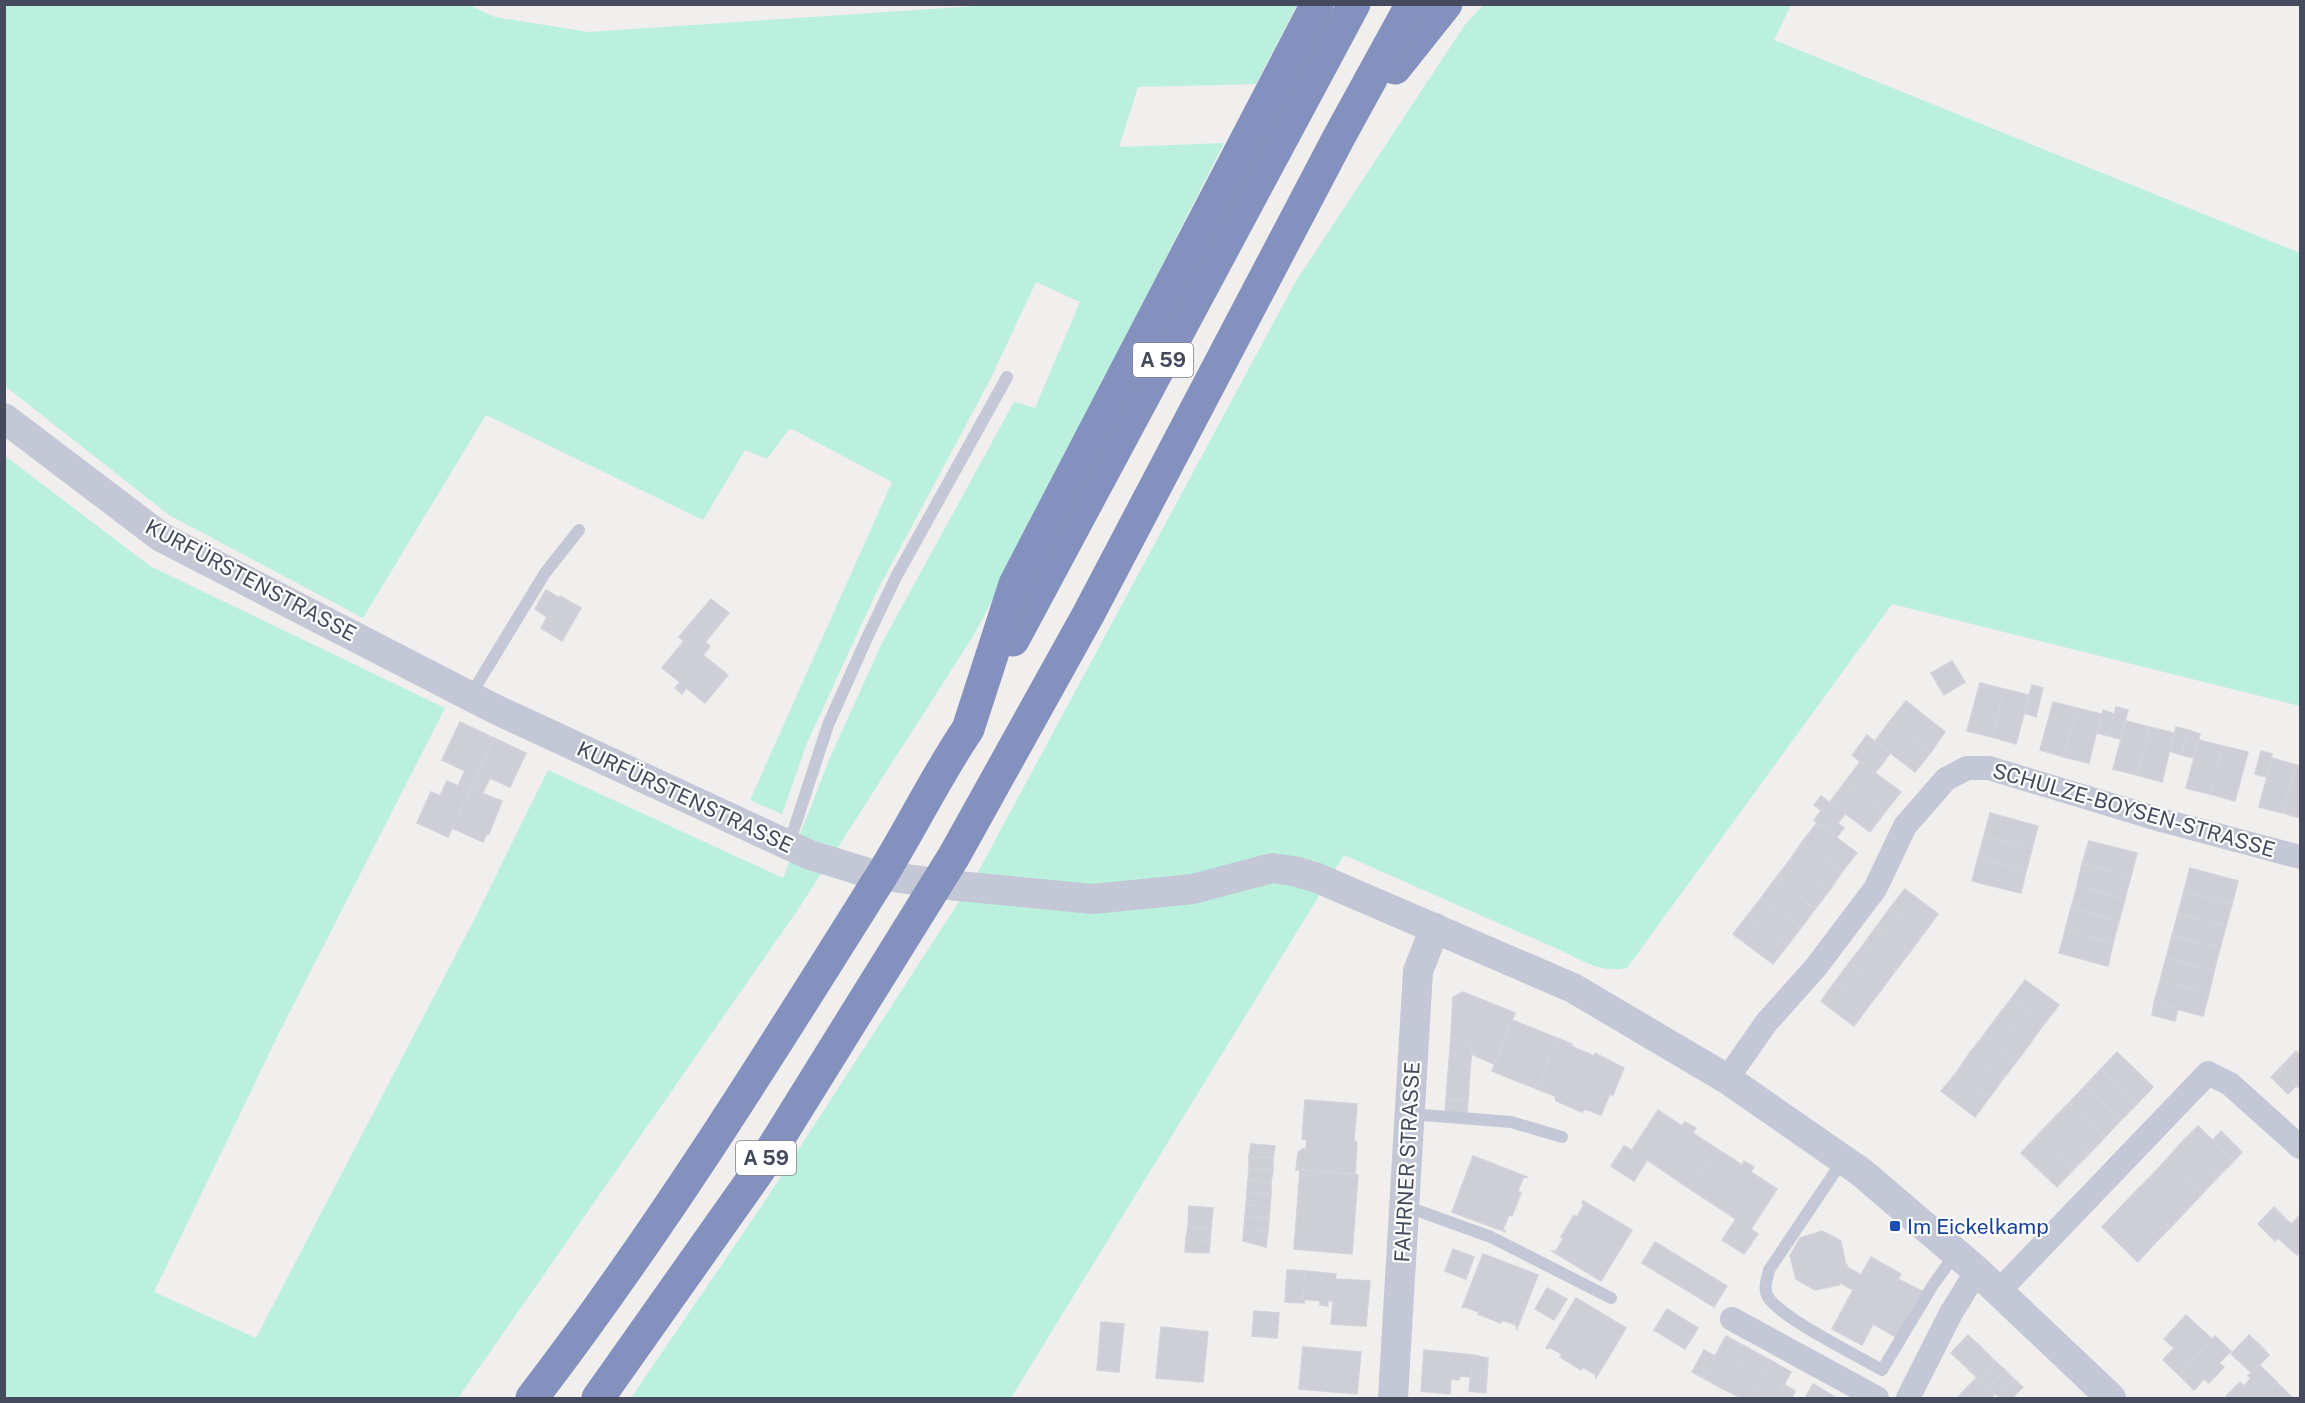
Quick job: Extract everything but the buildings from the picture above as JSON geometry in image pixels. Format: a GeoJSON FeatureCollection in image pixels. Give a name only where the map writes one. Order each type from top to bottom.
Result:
{"type":"FeatureCollection","features":[{"type":"Feature","properties":{"kind":"highway"},"geometry":{"type":"LineString","coordinates":[[972,716],[1015,584],[1317,4]]}},
{"type":"Feature","properties":{"kind":"highway","name":"A 59"},"geometry":{"type":"LineString","coordinates":[[532,1398],[560,1362],[718,1137],[900,847],[968,729],[972,716],[1354,4]]}},
{"type":"Feature","properties":{"kind":"highway","name":"A 59"},"geometry":{"type":"LineString","coordinates":[[598,1398],[759,1170],[954,856],[1088,615],[1339,137],[1412,4]]}},
{"type":"Feature","properties":{"kind":"highway"},"geometry":{"type":"LineString","coordinates":[[1339,137],[1446,4]]}},
{"type":"Feature","properties":{"kind":"street","name":"KURFÜRSTENSTRASSE"},"geometry":{"type":"LineString","coordinates":[[4,418],[161,537],[470,696],[810,855],[872,874],[949,885],[1093,899],[1193,888],[1272,868],[1315,877],[1435,928]]}},
{"type":"Feature","properties":{"kind":"street","name":"SCHULZE-BOYSEN-STRASSE"},"geometry":{"type":"LineString","coordinates":[[1727,1079],[1766,1023],[1816,967],[1875,889],[1905,826],[1946,778],[1967,768],[1989,768],[2161,820],[2301,857]]}},
{"type":"Feature","properties":{"kind":"street"},"geometry":{"type":"LineString","coordinates":[[1435,928],[1573,988],[1727,1079],[1861,1172],[1966,1262],[2111,1398]]}},
{"type":"Feature","properties":{"kind":"street","name":"FAHRNER STRASSE"},"geometry":{"type":"LineString","coordinates":[[1393,1398],[1418,971],[1435,928]]}},
{"type":"Feature","properties":{"kind":"street"},"geometry":{"type":"LineString","coordinates":[[1998,1292],[2208,1073],[2230,1084],[2301,1147]]}},
{"type":"Feature","properties":{"kind":"street"},"geometry":{"type":"LineString","coordinates":[[1908,1398],[1951,1313],[1966,1262]]}},
{"type":"Feature","properties":{"kind":"street"},"geometry":{"type":"LineString","coordinates":[[1732,1318],[1877,1398]]}},
{"type":"Feature","properties":{"kind":"lane"},"geometry":{"type":"LineString","coordinates":[[789,845],[828,725],[871,629],[896,577],[1007,377]]}},
{"type":"Feature","properties":{"kind":"lane"},"geometry":{"type":"LineString","coordinates":[[470,696],[545,573],[579,530]]}},
{"type":"Feature","properties":{"kind":"lane"},"geometry":{"type":"LineString","coordinates":[[1409,1114],[1510,1122],[1562,1137]]}},
{"type":"Feature","properties":{"kind":"lane"},"geometry":{"type":"LineString","coordinates":[[1843,1160],[1769,1270],[1766,1295],[1780,1311],[1882,1370],[1933,1285],[1966,1262]]}},
{"type":"Feature","properties":{"kind":"lane"},"geometry":{"type":"LineString","coordinates":[[1404,1206],[1491,1237],[1611,1298]]}},
{"type":"Feature","properties":{"kind":"green space"},"geometry":{"type":"Polygon","coordinates":[[[467,4],[495,17],[588,32],[992,5],[1297,5],[1256,84],[1138,87],[1119,147],[1224,143],[977,630],[799,908],[458,1398],[5,1398],[4,455],[150,566],[445,708],[279,1033],[154,1292],[256,1338],[475,918],[548,770],[783,878],[829,760],[882,643],[1014,402],[1035,408],[1080,302],[1036,282],[990,380],[876,593],[807,743],[782,814],[750,800],[892,482],[790,428],[767,459],[745,450],[703,520],[486,415],[363,618],[169,515],[5,386],[5,5],[467,4]]]}},
{"type":"Feature","properties":{"kind":"green space"},"geometry":{"type":"Polygon","coordinates":[[[1483,5],[1791,5],[1774,40],[2300,253],[2300,706],[1892,604],[1627,968],[1609,969],[1593,966],[1344,855],[1011,1398],[631,1398],[767,1198],[977,874],[1296,281],[1464,26],[1483,5]]]}},
{"type":"Feature","properties":{"kind":"place","name":"Im Eickelkamp"},"geometry":{"type":"Point","coordinates":[1895,1226]}}]}
